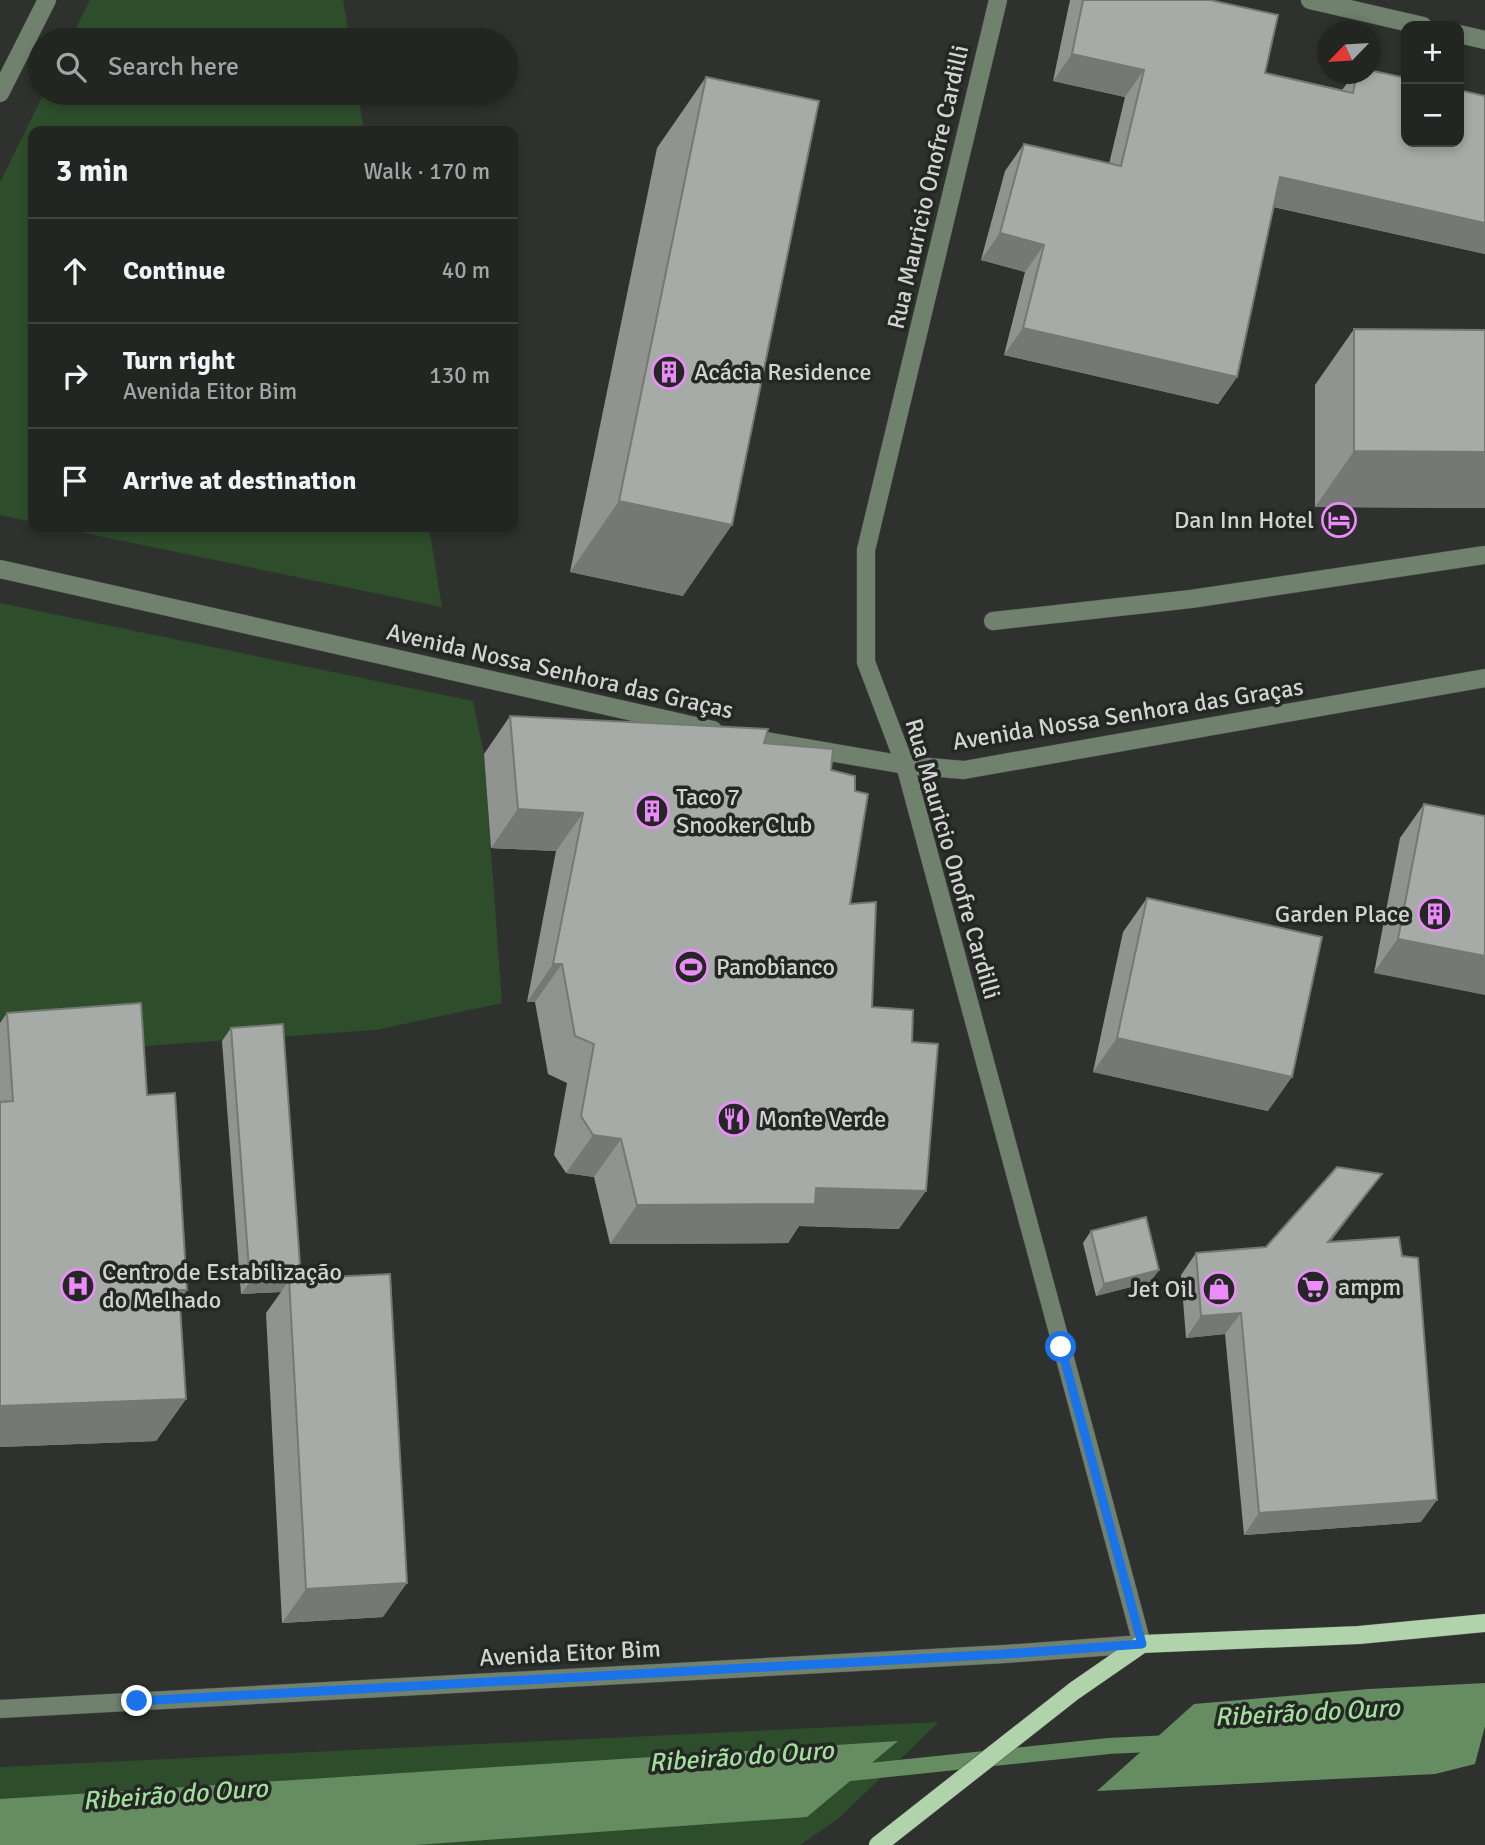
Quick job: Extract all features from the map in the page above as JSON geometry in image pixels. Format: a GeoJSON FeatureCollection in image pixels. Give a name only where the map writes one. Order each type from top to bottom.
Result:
{"type":"FeatureCollection","features":[{"type":"Feature","properties":{"kind":"main road"},"geometry":{"type":"LineString","coordinates":[[878,1845],[1074,1692],[1142,1644],[1359,1634],[1485,1623]]}},
{"type":"Feature","properties":{"kind":"street"},"geometry":{"type":"LineString","coordinates":[[33,28],[47,0]]}},
{"type":"Feature","properties":{"kind":"street","name":"Rua Mauricio Onofre Cardilli"},"geometry":{"type":"LineString","coordinates":[[998,0],[866,551],[866,662],[905,765],[1142,1644]]}},
{"type":"Feature","properties":{"kind":"street"},"geometry":{"type":"LineString","coordinates":[[1310,0],[1401,21]]}},
{"type":"Feature","properties":{"kind":"street"},"geometry":{"type":"LineString","coordinates":[[1464,35],[1485,40]]}},
{"type":"Feature","properties":{"kind":"street"},"geometry":{"type":"LineString","coordinates":[[0,93],[28,38]]}},
{"type":"Feature","properties":{"kind":"street"},"geometry":{"type":"LineString","coordinates":[[993,621],[1191,598],[1485,555]]}},
{"type":"Feature","properties":{"kind":"street","name":"Avenida Nossa Senhora das Graças"},"geometry":{"type":"LineString","coordinates":[[0,569],[762,742],[905,765],[964,770],[1485,678]]}},
{"type":"Feature","properties":{"kind":"street","name":"Avenida Eitor Bim"},"geometry":{"type":"LineString","coordinates":[[0,1709],[978,1656],[1142,1644]]}},
{"type":"Feature","properties":{"kind":"shaded area"},"geometry":{"type":"Polygon","coordinates":[[[90,0],[343,0],[348,28],[76,28],[90,0]]]}},
{"type":"Feature","properties":{"kind":"shaded area"},"geometry":{"type":"Polygon","coordinates":[[[38,105],[360,105],[363,126],[28,126],[28,521],[0,515],[0,182],[38,105]]]}},
{"type":"Feature","properties":{"kind":"shaded area"},"geometry":{"type":"Polygon","coordinates":[[[79,532],[430,532],[442,607],[79,532]]]}},
{"type":"Feature","properties":{"kind":"shaded area"},"geometry":{"type":"Polygon","coordinates":[[[0,603],[473,701],[484,754],[502,1003],[376,1030],[0,1056],[0,603]]]}},
{"type":"Feature","properties":{"kind":"shaded area"},"geometry":{"type":"Polygon","coordinates":[[[939,1722],[839,1818],[800,1845],[0,1845],[0,1767],[939,1722]]]}},
{"type":"Feature","properties":{"kind":"water"},"geometry":{"type":"Polygon","coordinates":[[[1485,1683],[1485,1726],[1475,1764],[1435,1774],[1097,1791],[1194,1704],[1369,1689],[1485,1683]]]}},
{"type":"Feature","properties":{"kind":"water"},"geometry":{"type":"Polygon","coordinates":[[[898,1741],[807,1817],[416,1845],[0,1845],[0,1799],[898,1741]]]}},
{"type":"Feature","properties":{"kind":"building"},"geometry":{"type":"Polygon","coordinates":[[[1083,0],[1210,0],[1278,15],[1265,73],[1353,93],[1355,84],[1380,84],[1380,72],[1401,77],[1401,147],[1464,147],[1464,91],[1485,96],[1485,223],[1280,177],[1237,377],[1023,328],[1044,245],[1000,233],[1024,144],[1121,166],[1144,70],[1072,54],[1083,0]]]}},
{"type":"Feature","properties":{"kind":"building"},"geometry":{"type":"Polygon","coordinates":[[[706,77],[819,101],[732,525],[619,501],[706,77]]]}},
{"type":"Feature","properties":{"kind":"building"},"geometry":{"type":"Polygon","coordinates":[[[1354,329],[1485,330],[1485,452],[1354,451],[1354,329]]]}},
{"type":"Feature","properties":{"kind":"building"},"geometry":{"type":"Polygon","coordinates":[[[510,716],[768,729],[764,743],[833,749],[831,770],[855,776],[855,791],[868,794],[850,904],[876,902],[872,1007],[913,1010],[912,1042],[938,1044],[926,1191],[816,1188],[815,1204],[637,1205],[621,1139],[593,1135],[581,1116],[594,1044],[575,1036],[562,964],[553,964],[583,813],[518,809],[510,716]]]}},
{"type":"Feature","properties":{"kind":"building"},"geometry":{"type":"Polygon","coordinates":[[[1424,804],[1485,816],[1485,956],[1398,939],[1424,804]]]}},
{"type":"Feature","properties":{"kind":"building"},"geometry":{"type":"Polygon","coordinates":[[[1147,898],[1322,937],[1292,1077],[1117,1038],[1147,898]]]}},
{"type":"Feature","properties":{"kind":"building"},"geometry":{"type":"Polygon","coordinates":[[[141,1003],[147,1095],[175,1093],[187,1290],[179,1290],[186,1399],[0,1406],[0,1102],[13,1101],[7,1013],[141,1003]]]}},
{"type":"Feature","properties":{"kind":"building"},"geometry":{"type":"Polygon","coordinates":[[[283,1024],[301,1279],[250,1282],[231,1028],[283,1024]]]}},
{"type":"Feature","properties":{"kind":"building"},"geometry":{"type":"Polygon","coordinates":[[[1337,1167],[1382,1174],[1328,1242],[1399,1237],[1402,1256],[1418,1258],[1437,1500],[1259,1513],[1241,1313],[1201,1316],[1196,1253],[1266,1247],[1337,1167]]]}},
{"type":"Feature","properties":{"kind":"building"},"geometry":{"type":"Polygon","coordinates":[[[1146,1217],[1159,1270],[1104,1284],[1091,1231],[1146,1217]]]}},
{"type":"Feature","properties":{"kind":"building"},"geometry":{"type":"Polygon","coordinates":[[[390,1274],[407,1583],[306,1589],[289,1279],[390,1274]]]}},
{"type":"Feature","properties":{"kind":"waterway","name":"Ribeirão do Ouro"},"geometry":{"type":"LineString","coordinates":[[841,1774],[1109,1746],[1170,1743]]}},
{"type":"Feature","properties":{"kind":"place","name":"Acácia Residence"},"geometry":{"type":"Point","coordinates":[669,372]}},
{"type":"Feature","properties":{"kind":"place","name":"Dan Inn Hotel"},"geometry":{"type":"Point","coordinates":[1339,520]}},
{"type":"Feature","properties":{"kind":"place","name":"Taco 7 Snooker Club"},"geometry":{"type":"Point","coordinates":[652,811]}},
{"type":"Feature","properties":{"kind":"place","name":"Garden Place"},"geometry":{"type":"Point","coordinates":[1435,914]}},
{"type":"Feature","properties":{"kind":"place","name":"Panobianco"},"geometry":{"type":"Point","coordinates":[691,967]}},
{"type":"Feature","properties":{"kind":"place","name":"Monte Verde"},"geometry":{"type":"Point","coordinates":[734,1119]}},
{"type":"Feature","properties":{"kind":"place","name":"Centro de Estabilização do Melhado"},"geometry":{"type":"Point","coordinates":[78,1286]}},
{"type":"Feature","properties":{"kind":"place","name":"ampm"},"geometry":{"type":"Point","coordinates":[1313,1287]}},
{"type":"Feature","properties":{"kind":"place","name":"Jet Oil"},"geometry":{"type":"Point","coordinates":[1219,1289]}},
{"type":"Feature","properties":{"kind":"route"},"geometry":{"type":"LineString","coordinates":[[137,1701],[1005,1654],[1142,1644],[1061,1347]]}}]}
